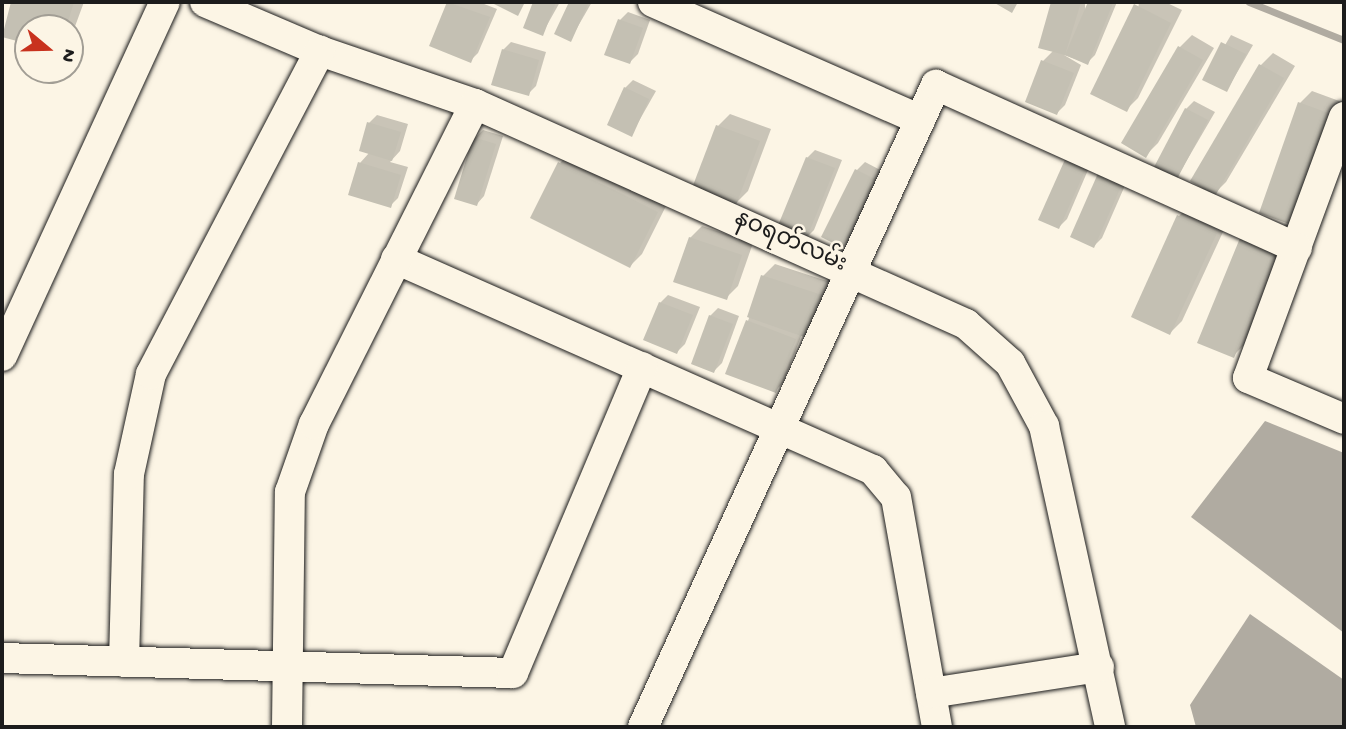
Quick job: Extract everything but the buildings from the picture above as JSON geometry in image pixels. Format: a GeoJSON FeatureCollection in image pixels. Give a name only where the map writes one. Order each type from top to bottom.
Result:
{"type":"FeatureCollection","features":[{"type":"Feature","properties":{"kind":"street"},"geometry":{"type":"LineString","coordinates":[[2,356],[165,2]]}},
{"type":"Feature","properties":{"kind":"street","name":"နဝရတ်လမ်း"},"geometry":{"type":"LineString","coordinates":[[205,2],[320,51],[475,104],[966,324],[1010,363],[1044,426],[1099,667],[1110,727]]}},
{"type":"Feature","properties":{"kind":"street"},"geometry":{"type":"LineString","coordinates":[[653,2],[700,11],[920,120]]}},
{"type":"Feature","properties":{"kind":"street"},"geometry":{"type":"LineString","coordinates":[[124,662],[129,474],[151,373],[320,51]]}},
{"type":"Feature","properties":{"kind":"street"},"geometry":{"type":"LineString","coordinates":[[643,727],[936,85],[1297,248]]}},
{"type":"Feature","properties":{"kind":"street"},"geometry":{"type":"LineString","coordinates":[[287,727],[290,492],[314,424],[475,104]]}},
{"type":"Feature","properties":{"kind":"street"},"geometry":{"type":"LineString","coordinates":[[1344,117],[1248,378],[1344,419]]}},
{"type":"Feature","properties":{"kind":"street"},"geometry":{"type":"LineString","coordinates":[[396,259],[873,470],[896,497],[937,727]]}},
{"type":"Feature","properties":{"kind":"street"},"geometry":{"type":"LineString","coordinates":[[2,659],[513,673],[642,367]]}},
{"type":"Feature","properties":{"kind":"street"},"geometry":{"type":"LineString","coordinates":[[931,693],[1099,667]]}},
{"type":"Feature","properties":{"kind":"shaded area"},"geometry":{"type":"Polygon","coordinates":[[[1265,421],[1344,453],[1344,633],[1191,517],[1265,421]]]}},
{"type":"Feature","properties":{"kind":"shaded area"},"geometry":{"type":"Polygon","coordinates":[[[1250,614],[1344,680],[1344,727],[1196,727],[1190,705],[1250,614]]]}},
{"type":"Feature","properties":{"kind":"waterway"},"geometry":{"type":"LineString","coordinates":[[1249,2],[1344,40]]}}]}
